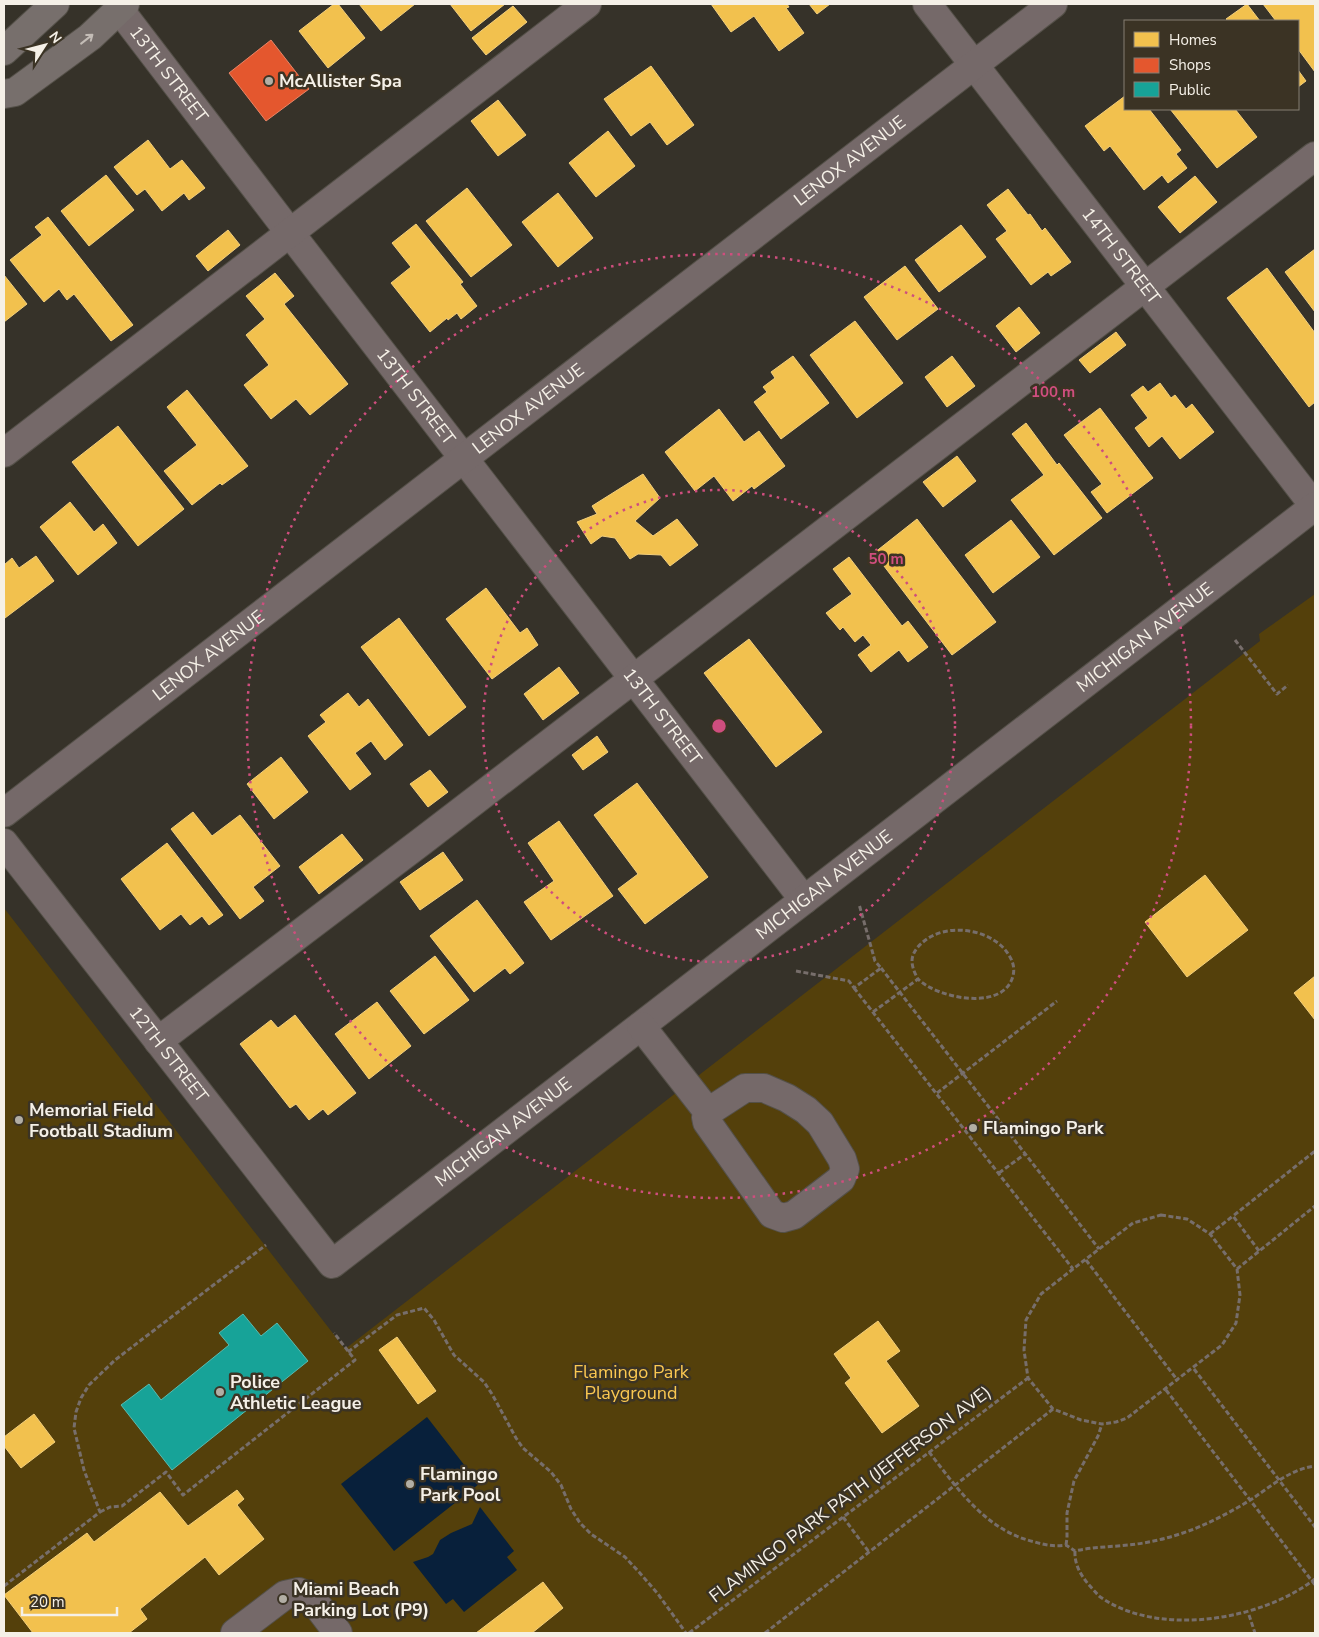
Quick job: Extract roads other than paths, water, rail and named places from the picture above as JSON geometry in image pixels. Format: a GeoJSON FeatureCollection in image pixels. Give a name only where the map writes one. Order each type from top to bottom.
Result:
{"type":"FeatureCollection","features":[{"type":"Feature","properties":{"kind":"highway"},"geometry":{"type":"LineString","coordinates":[[4,51],[55,4]]}},
{"type":"Feature","properties":{"kind":"highway"},"geometry":{"type":"LineString","coordinates":[[4,94],[15,92],[90,37],[122,6]]}},
{"type":"Feature","properties":{"kind":"street"},"geometry":{"type":"LineString","coordinates":[[4,453],[587,4]]}},
{"type":"Feature","properties":{"kind":"street","name":"14TH STREET"},"geometry":{"type":"LineString","coordinates":[[927,4],[1315,507]]}},
{"type":"Feature","properties":{"kind":"street","name":"LENOX AVENUE"},"geometry":{"type":"LineString","coordinates":[[4,813],[1053,4]]}},
{"type":"Feature","properties":{"kind":"street","name":"13TH STREET"},"geometry":{"type":"LineString","coordinates":[[122,6],[290,233],[804,900]]}},
{"type":"Feature","properties":{"kind":"street"},"geometry":{"type":"LineString","coordinates":[[158,1041],[634,679],[1315,156]]}},
{"type":"Feature","properties":{"kind":"street","name":"MICHIGAN AVENUE"},"geometry":{"type":"LineString","coordinates":[[332,1264],[1315,507]]}},
{"type":"Feature","properties":{"kind":"street","name":"12TH STREET"},"geometry":{"type":"LineString","coordinates":[[4,843],[332,1264]]}},
{"type":"Feature","properties":{"kind":"street"},"geometry":{"type":"LineString","coordinates":[[641,1026],[708,1112]]}},
{"type":"Feature","properties":{"kind":"street"},"geometry":{"type":"LineString","coordinates":[[745,1088],[764,1088],[786,1098],[806,1110],[820,1124],[842,1159],[845,1169],[841,1179],[794,1214],[783,1218],[772,1214],[707,1122],[708,1112],[745,1088]]}},
{"type":"Feature","properties":{"kind":"street"},"geometry":{"type":"LineString","coordinates":[[235,1633],[285,1595],[298,1592],[311,1598],[338,1633]]}},
{"type":"Feature","properties":{"kind":"water","name":"Flamingo Park Pool"},"geometry":{"type":"Polygon","coordinates":[[[427,1417],[479,1484],[394,1551],[341,1484],[427,1417]]]}},
{"type":"Feature","properties":{"kind":"water"},"geometry":{"type":"Polygon","coordinates":[[[480,1507],[514,1551],[507,1557],[517,1570],[464,1612],[453,1599],[446,1604],[413,1562],[433,1554],[440,1540],[472,1524],[480,1507]]]}},
{"type":"Feature","properties":{"kind":"place","name":"McAllister Spa"},"geometry":{"type":"Point","coordinates":[269,81]}},
{"type":"Feature","properties":{"kind":"place","name":"Memorial Field Football Stadium"},"geometry":{"type":"Point","coordinates":[19,1120]}},
{"type":"Feature","properties":{"kind":"place","name":"Flamingo Park"},"geometry":{"type":"Point","coordinates":[973,1128]}},
{"type":"Feature","properties":{"kind":"place","name":"Police Athletic League"},"geometry":{"type":"Point","coordinates":[220,1392]}},
{"type":"Feature","properties":{"kind":"place","name":"Flamingo Park Pool"},"geometry":{"type":"Point","coordinates":[410,1484]}},
{"type":"Feature","properties":{"kind":"place","name":"Miami Beach Parking Lot (P9)"},"geometry":{"type":"Point","coordinates":[283,1599]}},
{"type":"Feature","properties":{"kind":"park label","name":"Flamingo Park Playground"},"geometry":{"type":"Point","coordinates":[631,1382]}}]}
